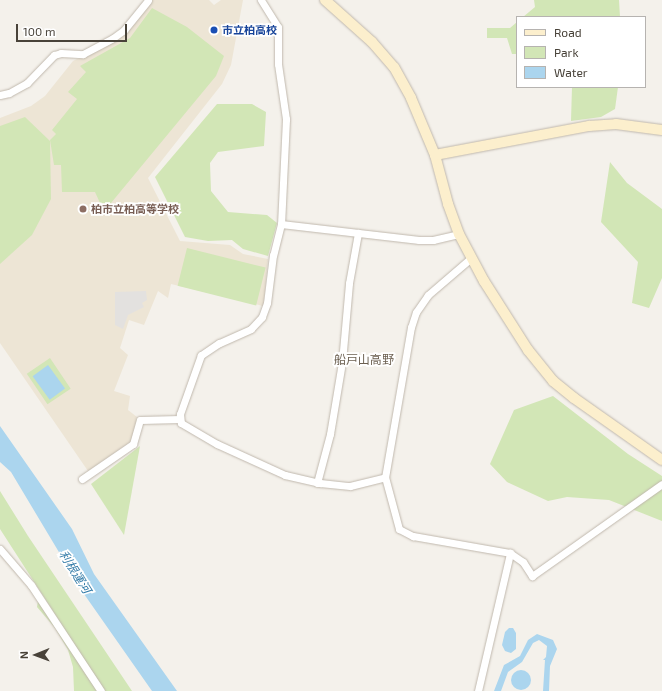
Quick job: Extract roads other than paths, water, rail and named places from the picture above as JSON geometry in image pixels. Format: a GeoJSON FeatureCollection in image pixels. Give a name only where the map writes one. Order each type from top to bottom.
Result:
{"type":"FeatureCollection","features":[{"type":"Feature","properties":{"kind":"street"},"geometry":{"type":"LineString","coordinates":[[0,95],[27,83],[54,55],[83,54],[113,38],[124,30],[148,0]]}},
{"type":"Feature","properties":{"kind":"street"},"geometry":{"type":"LineString","coordinates":[[180,419],[201,355],[219,343],[251,329],[262,317],[268,303],[273,255],[281,224],[285,100],[278,64],[278,26],[261,0]]}},
{"type":"Feature","properties":{"kind":"street"},"geometry":{"type":"LineString","coordinates":[[325,0],[372,42],[394,67],[411,98],[435,155],[448,204],[459,234],[471,258],[528,350],[553,381],[662,460]]}},
{"type":"Feature","properties":{"kind":"street"},"geometry":{"type":"LineString","coordinates":[[435,155],[589,126],[616,124],[662,130]]}},
{"type":"Feature","properties":{"kind":"street"},"geometry":{"type":"LineString","coordinates":[[281,224],[433,240],[459,234]]}},
{"type":"Feature","properties":{"kind":"street"},"geometry":{"type":"LineString","coordinates":[[317,483],[330,434],[342,362],[349,283],[358,233]]}},
{"type":"Feature","properties":{"kind":"street"},"geometry":{"type":"LineString","coordinates":[[471,258],[428,295],[416,312],[411,328],[385,477],[396,524],[406,534],[510,553],[523,562],[532,576],[662,484]]}},
{"type":"Feature","properties":{"kind":"street"},"geometry":{"type":"LineString","coordinates":[[82,479],[133,444],[140,420],[180,419]]}},
{"type":"Feature","properties":{"kind":"street"},"geometry":{"type":"LineString","coordinates":[[180,419],[186,427],[259,464],[285,475],[317,483],[359,486],[385,477]]}},
{"type":"Feature","properties":{"kind":"street"},"geometry":{"type":"LineString","coordinates":[[0,549],[31,585],[101,691]]}},
{"type":"Feature","properties":{"kind":"street"},"geometry":{"type":"LineString","coordinates":[[478,691],[510,553]]}},
{"type":"Feature","properties":{"kind":"water"},"geometry":{"type":"Polygon","coordinates":[[[48,365],[65,388],[50,400],[33,376],[48,365]]]}},
{"type":"Feature","properties":{"kind":"water","name":"利根運河"},"geometry":{"type":"Polygon","coordinates":[[[0,426],[72,529],[94,574],[177,691],[152,691],[84,594],[11,472],[0,462],[0,426]]]}},
{"type":"Feature","properties":{"kind":"water"},"geometry":{"type":"Polygon","coordinates":[[[509,628],[513,628],[516,633],[516,649],[511,653],[505,651],[502,645],[505,632],[509,628]]]}},
{"type":"Feature","properties":{"kind":"water"},"geometry":{"type":"Polygon","coordinates":[[[537,634],[553,640],[557,649],[550,666],[549,691],[543,691],[545,660],[543,660],[546,657],[547,646],[539,640],[533,643],[522,662],[508,672],[501,691],[494,691],[504,665],[520,656],[528,640],[537,634]]]}},
{"type":"Feature","properties":{"kind":"water"},"geometry":{"type":"Polygon","coordinates":[[[521,670],[528,673],[531,680],[528,687],[521,690],[514,687],[511,680],[514,673],[521,670]]]}},
{"type":"Feature","properties":{"kind":"place","name":"市立柏高校"},"geometry":{"type":"Point","coordinates":[214,30]}},
{"type":"Feature","properties":{"kind":"place","name":"柏市立柏高等学校"},"geometry":{"type":"Point","coordinates":[83,209]}},
{"type":"Feature","properties":{"kind":"district","name":"船戸山高野"},"geometry":{"type":"Point","coordinates":[364,360]}}]}
